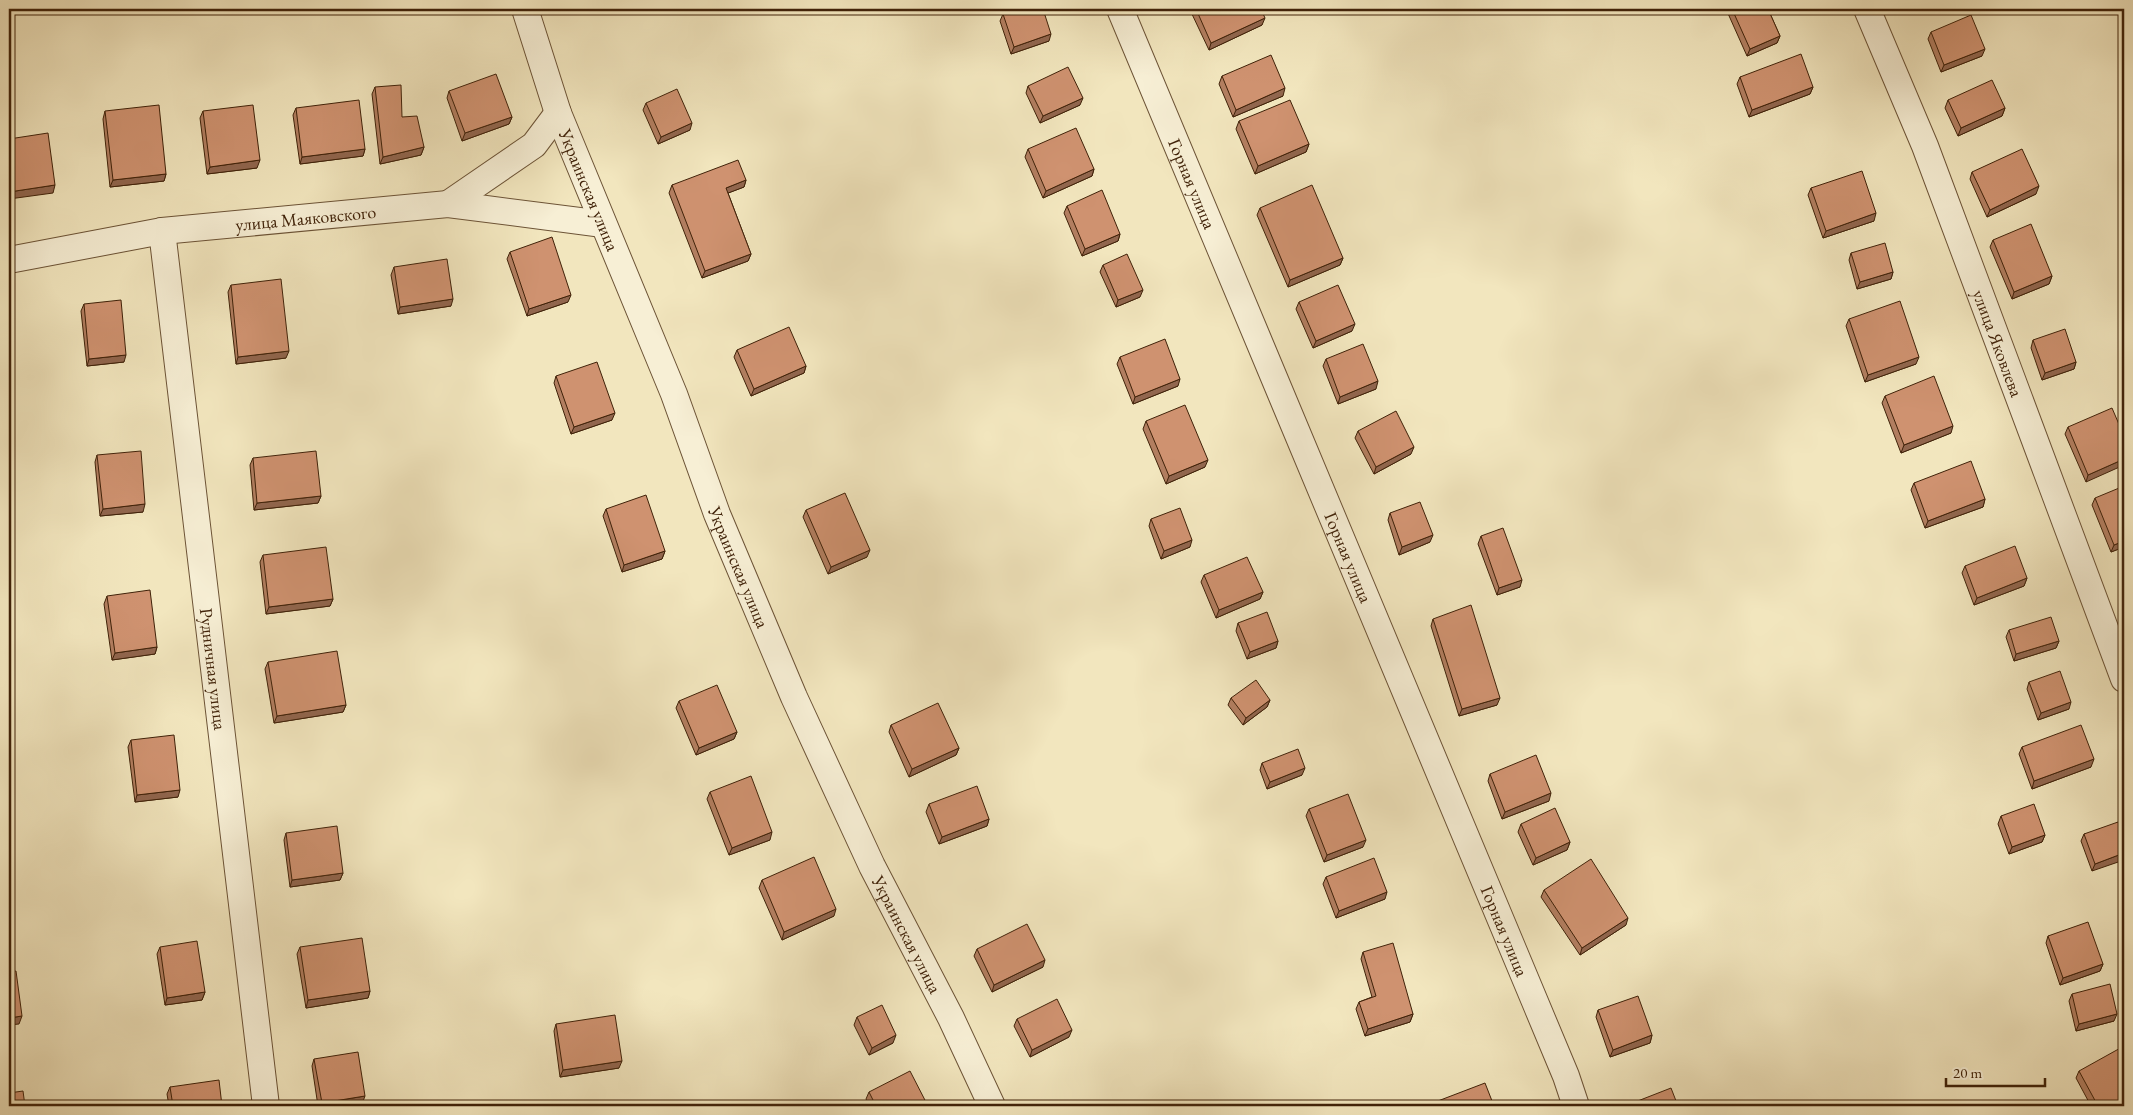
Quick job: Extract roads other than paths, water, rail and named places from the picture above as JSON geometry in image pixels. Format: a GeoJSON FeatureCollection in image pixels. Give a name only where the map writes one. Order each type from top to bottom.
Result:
{"type":"FeatureCollection","features":[{"type":"Feature","properties":{"kind":"street","name":"Украинская улица"},"geometry":{"type":"LineString","coordinates":[[525,9],[558,113],[674,394],[717,514],[794,697],[872,866],[952,1018],[992,1106]]}},
{"type":"Feature","properties":{"kind":"street","name":"Горная улица"},"geometry":{"type":"LineString","coordinates":[[1120,9],[1566,1076],[1576,1106]]}},
{"type":"Feature","properties":{"kind":"street","name":"улица Яковлева"},"geometry":{"type":"LineString","coordinates":[[1867,9],[1925,146],[2124,679]]}},
{"type":"Feature","properties":{"kind":"street"},"geometry":{"type":"LineString","coordinates":[[448,204],[534,145],[558,113]]}},
{"type":"Feature","properties":{"kind":"street","name":"улица Маяковского"},"geometry":{"type":"LineString","coordinates":[[9,260],[162,231],[448,204],[604,224]]}},
{"type":"Feature","properties":{"kind":"street","name":"Рудничная улица"},"geometry":{"type":"LineString","coordinates":[[162,231],[266,1106]]}}]}
